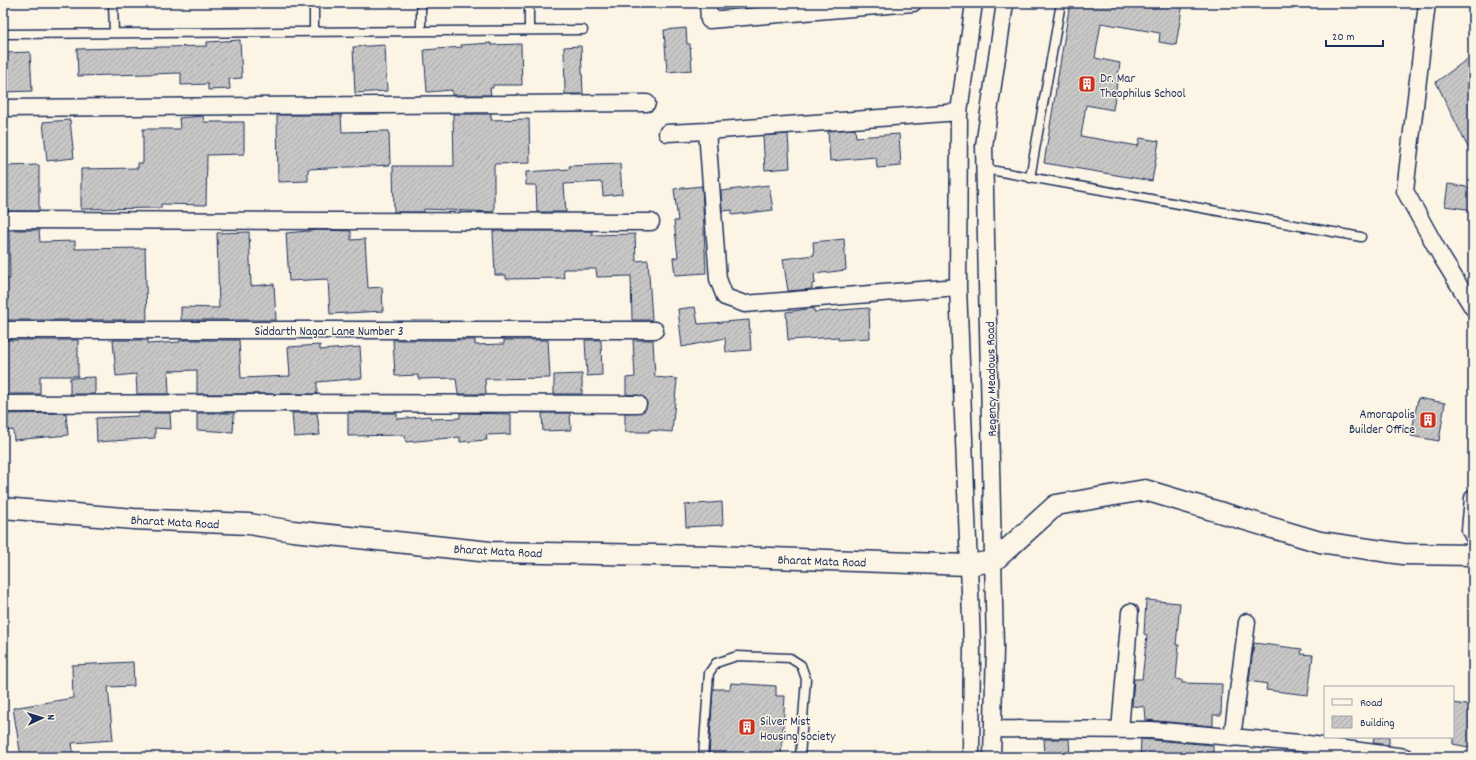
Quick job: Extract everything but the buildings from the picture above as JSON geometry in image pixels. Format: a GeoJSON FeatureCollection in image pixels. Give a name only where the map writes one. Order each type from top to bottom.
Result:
{"type":"FeatureCollection","features":[{"type":"Feature","properties":{"kind":"street"},"geometry":{"type":"LineString","coordinates":[[708,3],[709,20],[913,3]]}},
{"type":"Feature","properties":{"kind":"street"},"geometry":{"type":"LineString","coordinates":[[971,757],[972,644],[958,287],[959,112],[974,3]]}},
{"type":"Feature","properties":{"kind":"street","name":"Regency Meadows Road"},"geometry":{"type":"LineString","coordinates":[[992,757],[996,648],[984,146],[1005,3]]}},
{"type":"Feature","properties":{"kind":"street"},"geometry":{"type":"LineString","coordinates":[[1427,3],[1405,191],[1441,256],[1473,308]]}},
{"type":"Feature","properties":{"kind":"street"},"geometry":{"type":"LineString","coordinates":[[3,108],[646,103]]}},
{"type":"Feature","properties":{"kind":"street"},"geometry":{"type":"LineString","coordinates":[[667,133],[959,112]]}},
{"type":"Feature","properties":{"kind":"street"},"geometry":{"type":"LineString","coordinates":[[707,131],[718,279],[725,297],[745,304],[958,287]]}},
{"type":"Feature","properties":{"kind":"street"},"geometry":{"type":"LineString","coordinates":[[3,220],[651,222]]}},
{"type":"Feature","properties":{"kind":"street","name":"Siddarth Nagar Lane Number 3"},"geometry":{"type":"LineString","coordinates":[[3,330],[656,330]]}},
{"type":"Feature","properties":{"kind":"street"},"geometry":{"type":"LineString","coordinates":[[3,404],[638,404]]}},
{"type":"Feature","properties":{"kind":"street"},"geometry":{"type":"LineString","coordinates":[[994,560],[1056,506],[1145,490],[1320,542],[1403,554],[1473,554]]}},
{"type":"Feature","properties":{"kind":"street"},"geometry":{"type":"LineString","coordinates":[[1473,498],[1470,530],[1473,536]]}},
{"type":"Feature","properties":{"kind":"street","name":"Bharat Mata Road"},"geometry":{"type":"LineString","coordinates":[[3,508],[134,519],[249,524],[293,531],[490,552],[712,556],[968,565],[994,560]]}},
{"type":"Feature","properties":{"kind":"street"},"geometry":{"type":"LineString","coordinates":[[1120,730],[1130,612]]}},
{"type":"Feature","properties":{"kind":"street"},"geometry":{"type":"LineString","coordinates":[[1232,738],[1247,622]]}},
{"type":"Feature","properties":{"kind":"street"},"geometry":{"type":"LineString","coordinates":[[993,729],[1151,730],[1300,743],[1405,757]]}},
{"type":"Feature","properties":{"kind":"lane"},"geometry":{"type":"LineString","coordinates":[[113,3],[114,33]]}},
{"type":"Feature","properties":{"kind":"lane"},"geometry":{"type":"LineString","coordinates":[[314,3],[314,32]]}},
{"type":"Feature","properties":{"kind":"lane"},"geometry":{"type":"LineString","coordinates":[[421,3],[421,31]]}},
{"type":"Feature","properties":{"kind":"lane"},"geometry":{"type":"LineString","coordinates":[[529,3],[529,30]]}},
{"type":"Feature","properties":{"kind":"lane"},"geometry":{"type":"LineString","coordinates":[[1030,178],[1061,3]]}},
{"type":"Feature","properties":{"kind":"lane"},"geometry":{"type":"LineString","coordinates":[[3,34],[583,30]]}},
{"type":"Feature","properties":{"kind":"lane"},"geometry":{"type":"LineString","coordinates":[[985,169],[1361,237]]}},
{"type":"Feature","properties":{"kind":"lane"},"geometry":{"type":"LineString","coordinates":[[703,757],[709,673],[716,663],[737,656],[790,658],[801,664],[806,679],[800,757]]}},
{"type":"Feature","properties":{"kind":"place","name":"Dr. Mar Theophilus School"},"geometry":{"type":"Point","coordinates":[1087,84]}},
{"type":"Feature","properties":{"kind":"place","name":"Amorapolis Builder Office"},"geometry":{"type":"Point","coordinates":[1428,420]}},
{"type":"Feature","properties":{"kind":"place","name":"Silver Mist Housing Society"},"geometry":{"type":"Point","coordinates":[747,727]}}]}
